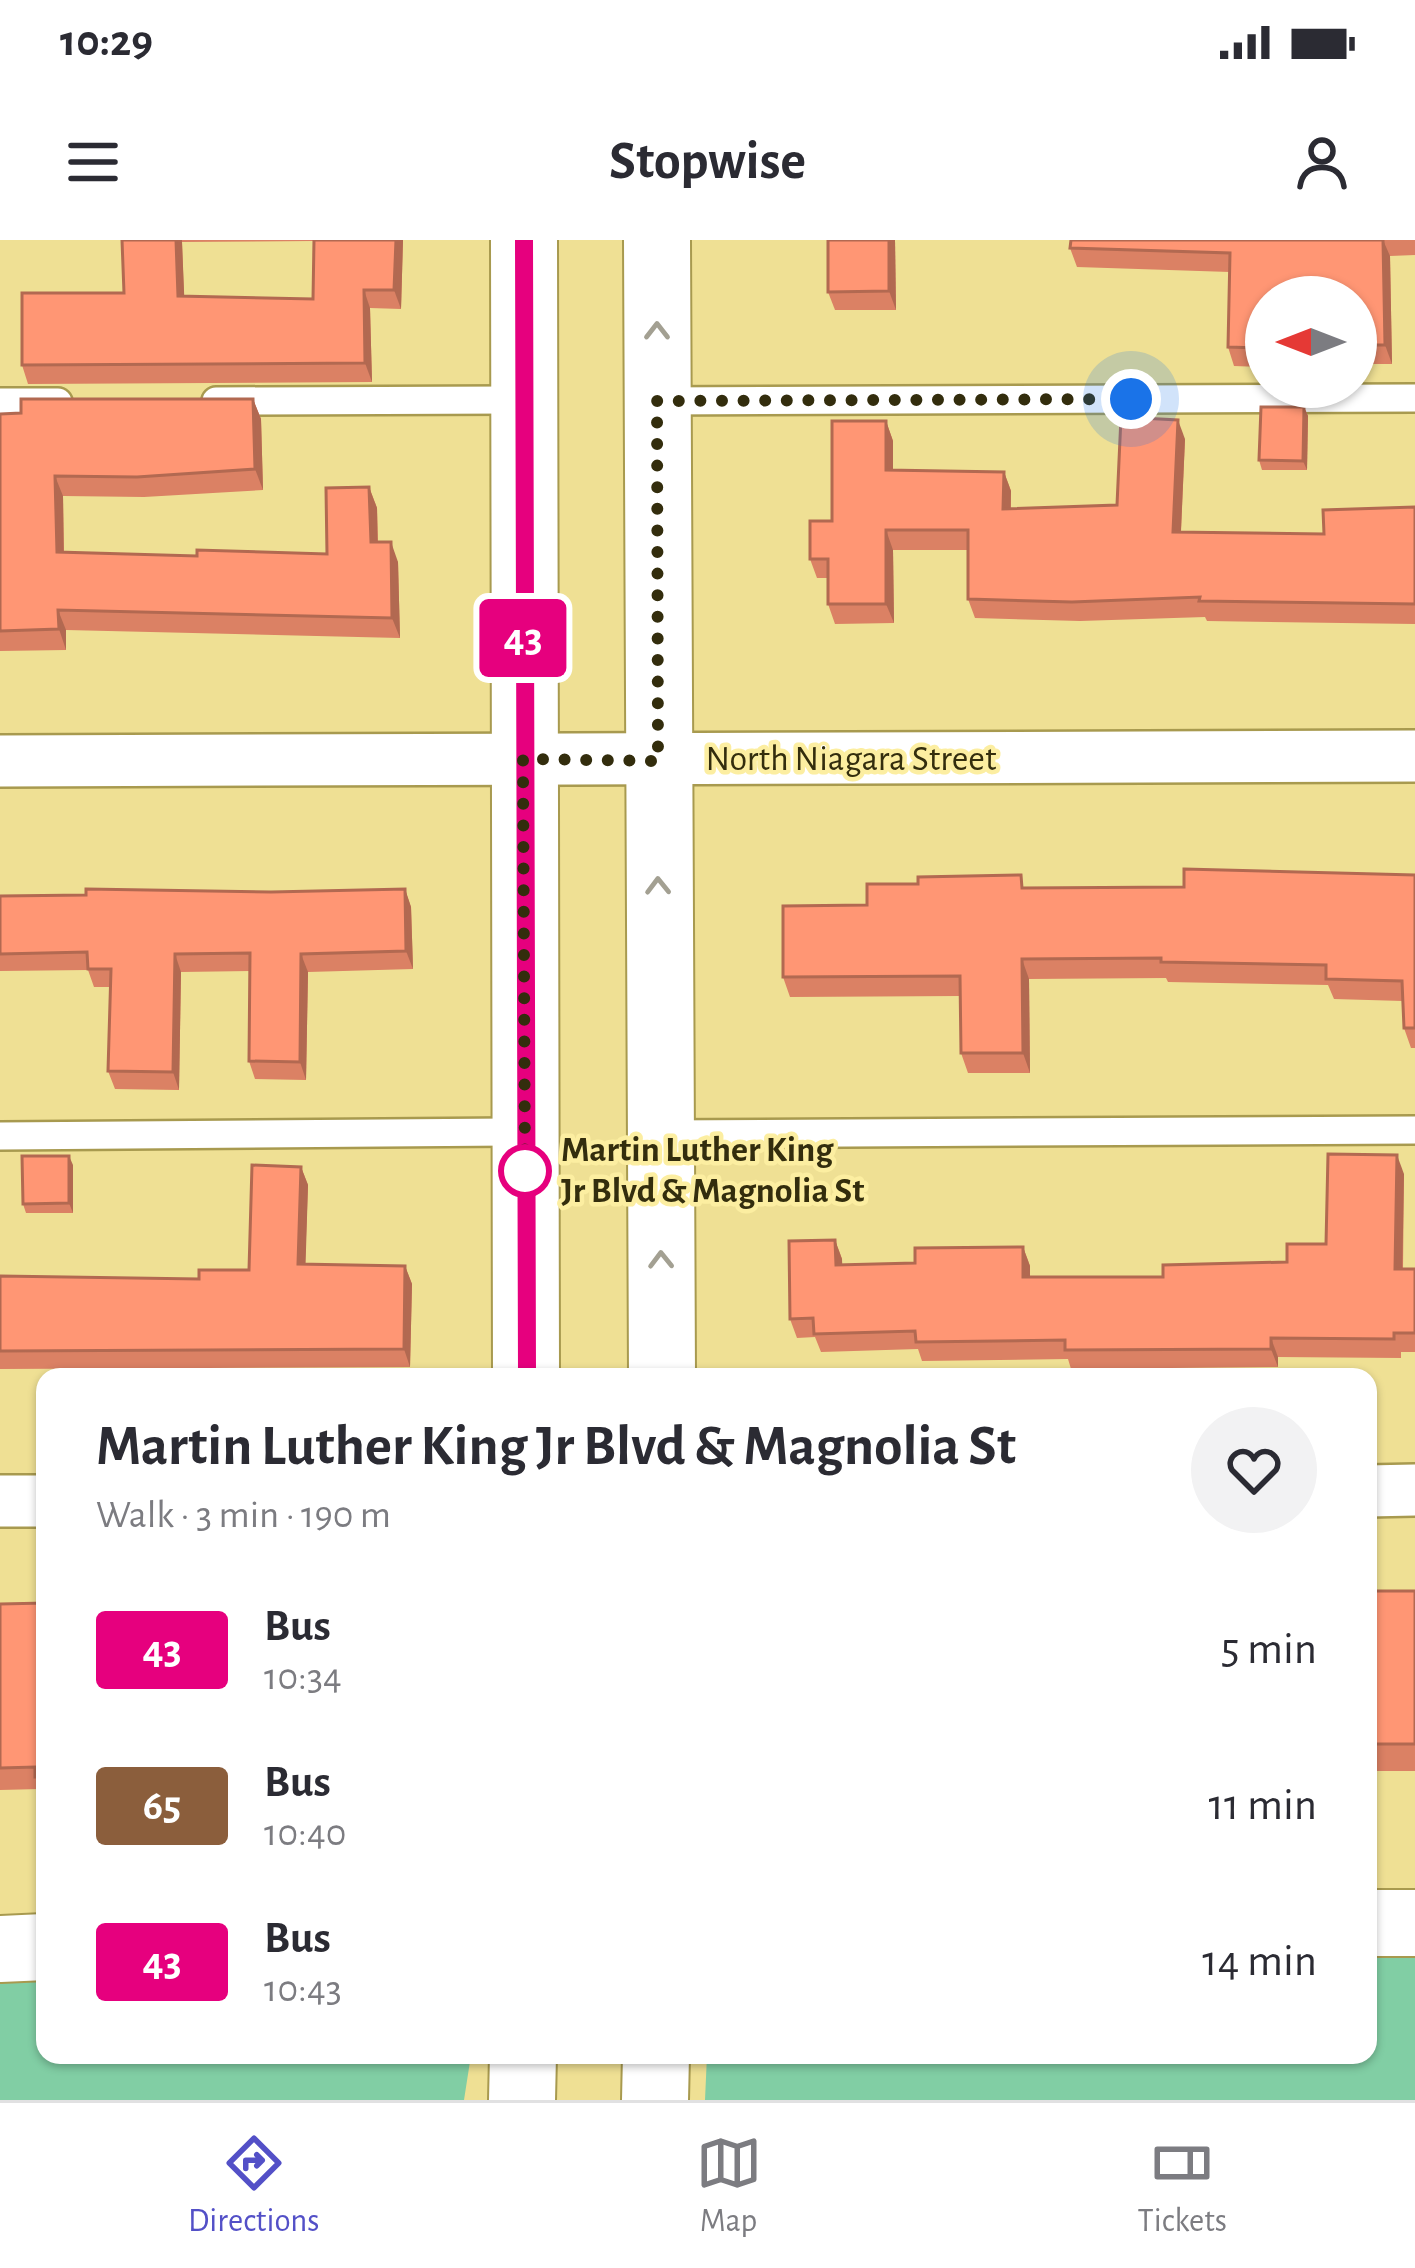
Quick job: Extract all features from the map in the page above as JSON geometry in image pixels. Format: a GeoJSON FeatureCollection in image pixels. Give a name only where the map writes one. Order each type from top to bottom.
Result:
{"type":"FeatureCollection","features":[{"type":"Feature","properties":{"kind":"main road"},"geometry":{"type":"LineString","coordinates":[[524,240],[526,1368]]}},
{"type":"Feature","properties":{"kind":"main road"},"geometry":{"type":"LineString","coordinates":[[657,240],[662,1368]]}},
{"type":"Feature","properties":{"kind":"main road"},"geometry":{"type":"LineString","coordinates":[[1377,1923],[1415,1923]]}},
{"type":"Feature","properties":{"kind":"main road"},"geometry":{"type":"LineString","coordinates":[[0,1949],[36,1947]]}},
{"type":"Feature","properties":{"kind":"main road"},"geometry":{"type":"LineString","coordinates":[[522,2100],[523,2064]]}},
{"type":"Feature","properties":{"kind":"main road"},"geometry":{"type":"LineString","coordinates":[[655,2100],[656,2064]]}},
{"type":"Feature","properties":{"kind":"street","name":"North Niagara Street"},"geometry":{"type":"LineString","coordinates":[[0,761],[1415,756]]}},
{"type":"Feature","properties":{"kind":"street"},"geometry":{"type":"LineString","coordinates":[[1377,1491],[1415,1490]]}},
{"type":"Feature","properties":{"kind":"street"},"geometry":{"type":"LineString","coordinates":[[0,1501],[36,1501]]}},
{"type":"Feature","properties":{"kind":"lane"},"geometry":{"type":"LineString","coordinates":[[657,401],[1415,398]]}},
{"type":"Feature","properties":{"kind":"lane"},"geometry":{"type":"LineString","coordinates":[[188,401],[524,400]]}},
{"type":"Feature","properties":{"kind":"lane"},"geometry":{"type":"LineString","coordinates":[[0,402],[94,401]]}},
{"type":"Feature","properties":{"kind":"lane"},"geometry":{"type":"LineString","coordinates":[[660,1134],[1415,1130]]}},
{"type":"Feature","properties":{"kind":"lane"},"geometry":{"type":"LineString","coordinates":[[0,1136],[525,1132]]}},
{"type":"Feature","properties":{"kind":"green space"},"geometry":{"type":"Polygon","coordinates":[[[1377,1956],[1415,1956],[1415,2100],[705,2100],[707,2064],[1377,2064],[1377,1956]]]}},
{"type":"Feature","properties":{"kind":"green space"},"geometry":{"type":"Polygon","coordinates":[[[36,1979],[36,2064],[470,2064],[464,2100],[0,2100],[0,1981],[36,1979]]]}},
{"type":"Feature","properties":{"kind":"building"},"geometry":{"type":"Polygon","coordinates":[[[122,240],[176,240],[178,296],[313,299],[314,240],[396,240],[394,290],[364,290],[365,363],[22,365],[22,293],[124,293],[122,240]]]}},
{"type":"Feature","properties":{"kind":"building"},"geometry":{"type":"Polygon","coordinates":[[[828,240],[889,240],[889,291],[828,292],[828,240]]]}},
{"type":"Feature","properties":{"kind":"building"},"geometry":{"type":"Polygon","coordinates":[[[1071,240],[1383,240],[1385,345],[1377,345],[1377,276],[1245,276],[1245,348],[1228,347],[1230,253],[1070,248],[1071,240]]]}},
{"type":"Feature","properties":{"kind":"building"},"geometry":{"type":"Polygon","coordinates":[[[21,399],[253,399],[255,469],[137,477],[55,476],[57,552],[327,554],[326,488],[369,487],[371,542],[391,542],[392,618],[58,610],[59,629],[0,631],[0,414],[21,413],[21,399]]]}},
{"type":"Feature","properties":{"kind":"building"},"geometry":{"type":"Polygon","coordinates":[[[1261,408],[1304,408],[1303,461],[1259,460],[1261,408]]]}},
{"type":"Feature","properties":{"kind":"building"},"geometry":{"type":"Polygon","coordinates":[[[1121,417],[1178,420],[1173,532],[1324,534],[1323,510],[1415,507],[1415,604],[1199,601],[1200,597],[1072,602],[968,599],[968,530],[886,530],[886,604],[828,604],[828,559],[810,559],[810,521],[832,521],[832,421],[886,421],[886,470],[1004,472],[1003,509],[1117,505],[1121,417]]]}},
{"type":"Feature","properties":{"kind":"building"},"geometry":{"type":"Polygon","coordinates":[[[1184,869],[1415,875],[1415,1028],[1404,1028],[1402,981],[1326,979],[1326,965],[1161,962],[1161,958],[1022,959],[1023,1053],[961,1053],[960,976],[783,977],[783,906],[867,905],[867,884],[918,884],[918,877],[1021,875],[1022,888],[1184,887],[1184,869]]]}},
{"type":"Feature","properties":{"kind":"building"},"geometry":{"type":"Polygon","coordinates":[[[86,889],[405,889],[406,951],[301,954],[300,1062],[249,1061],[250,953],[175,954],[173,1072],[108,1071],[111,969],[88,969],[87,952],[0,954],[0,896],[86,895],[86,889]]]}},
{"type":"Feature","properties":{"kind":"building"},"geometry":{"type":"Polygon","coordinates":[[[1328,1154],[1397,1155],[1395,1269],[1415,1269],[1415,1333],[1394,1333],[1394,1339],[1271,1338],[1271,1349],[1065,1350],[1065,1340],[916,1342],[915,1331],[814,1334],[813,1318],[790,1319],[789,1241],[835,1240],[836,1265],[915,1263],[915,1248],[1023,1247],[1023,1277],[1163,1277],[1163,1265],[1287,1262],[1287,1244],[1326,1244],[1328,1154]]]}},
{"type":"Feature","properties":{"kind":"building"},"geometry":{"type":"Polygon","coordinates":[[[22,1156],[69,1156],[69,1203],[23,1204],[22,1156]]]}},
{"type":"Feature","properties":{"kind":"building"},"geometry":{"type":"Polygon","coordinates":[[[252,1165],[301,1167],[298,1264],[405,1266],[404,1349],[0,1351],[0,1276],[199,1279],[199,1270],[249,1270],[252,1165]]]}},
{"type":"Feature","properties":{"kind":"building"},"geometry":{"type":"Polygon","coordinates":[[[1377,1591],[1415,1591],[1415,1744],[1377,1744],[1377,1591]]]}},
{"type":"Feature","properties":{"kind":"building"},"geometry":{"type":"Polygon","coordinates":[[[36,1603],[36,1777],[35,1767],[0,1768],[0,1604],[36,1603]]]}},
{"type":"Feature","properties":{"kind":"bus line","name":"43"},"geometry":{"type":"LineString","coordinates":[[524,240],[527,1368]]}},
{"type":"Feature","properties":{"kind":"place","name":"Martin Luther King Jr Blvd & Magnolia St"},"geometry":{"type":"Point","coordinates":[525,1171]}},
{"type":"Feature","properties":{"kind":"route"},"geometry":{"type":"LineString","coordinates":[[525,1171],[523,759],[658,761],[657,401],[1131,399]]}}]}
